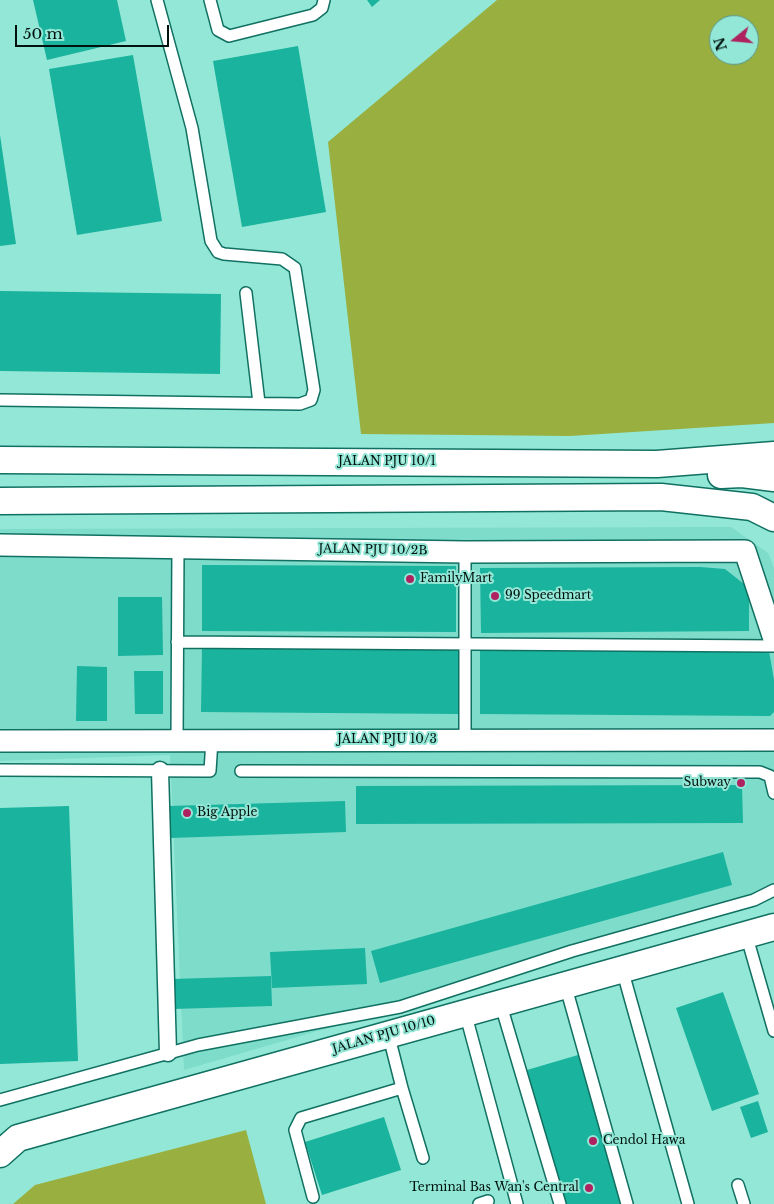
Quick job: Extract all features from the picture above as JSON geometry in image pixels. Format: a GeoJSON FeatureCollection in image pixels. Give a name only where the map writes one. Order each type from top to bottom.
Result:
{"type":"FeatureCollection","features":[{"type":"Feature","properties":{"kind":"street","name":"JALAN PJU 10/1"},"geometry":{"type":"LineString","coordinates":[[0,460],[657,464],[774,455]]}},
{"type":"Feature","properties":{"kind":"street"},"geometry":{"type":"LineString","coordinates":[[657,464],[701,476],[742,474],[774,478]]}},
{"type":"Feature","properties":{"kind":"street"},"geometry":{"type":"LineString","coordinates":[[0,501],[661,497],[752,507],[774,518]]}},
{"type":"Feature","properties":{"kind":"street","name":"JALAN PJU 10/2B"},"geometry":{"type":"LineString","coordinates":[[0,545],[465,552],[745,551],[774,639]]}},
{"type":"Feature","properties":{"kind":"street","name":"JALAN PJU 10/3"},"geometry":{"type":"LineString","coordinates":[[0,741],[774,740]]}},
{"type":"Feature","properties":{"kind":"street"},"geometry":{"type":"LineString","coordinates":[[160,770],[168,1053]]}},
{"type":"Feature","properties":{"kind":"street","name":"JALAN PJU 10/10"},"geometry":{"type":"LineString","coordinates":[[0,1154],[18,1138],[388,1033],[774,927]]}},
{"type":"Feature","properties":{"kind":"lane"},"geometry":{"type":"LineString","coordinates":[[0,400],[300,404],[311,400],[314,390],[296,273],[287,261],[224,254],[213,247],[192,128],[157,0]]}},
{"type":"Feature","properties":{"kind":"lane"},"geometry":{"type":"LineString","coordinates":[[210,0],[218,30],[229,36],[313,15],[322,8],[324,0]]}},
{"type":"Feature","properties":{"kind":"lane"},"geometry":{"type":"LineString","coordinates":[[246,293],[259,403]]}},
{"type":"Feature","properties":{"kind":"lane"},"geometry":{"type":"LineString","coordinates":[[177,740],[178,547]]}},
{"type":"Feature","properties":{"kind":"lane"},"geometry":{"type":"LineString","coordinates":[[465,552],[465,740]]}},
{"type":"Feature","properties":{"kind":"lane"},"geometry":{"type":"LineString","coordinates":[[178,642],[774,646]]}},
{"type":"Feature","properties":{"kind":"lane"},"geometry":{"type":"LineString","coordinates":[[0,770],[210,771],[212,740]]}},
{"type":"Feature","properties":{"kind":"lane"},"geometry":{"type":"LineString","coordinates":[[241,771],[760,772],[770,776],[774,793]]}},
{"type":"Feature","properties":{"kind":"lane"},"geometry":{"type":"LineString","coordinates":[[0,1100],[198,1044],[400,1007],[572,951],[754,900],[774,890]]}},
{"type":"Feature","properties":{"kind":"lane"},"geometry":{"type":"LineString","coordinates":[[746,934],[769,995],[774,1031]]}},
{"type":"Feature","properties":{"kind":"lane"},"geometry":{"type":"LineString","coordinates":[[622,969],[688,1204]]}},
{"type":"Feature","properties":{"kind":"lane"},"geometry":{"type":"LineString","coordinates":[[565,984],[627,1204]]}},
{"type":"Feature","properties":{"kind":"lane"},"geometry":{"type":"LineString","coordinates":[[500,1002],[560,1204]]}},
{"type":"Feature","properties":{"kind":"lane"},"geometry":{"type":"LineString","coordinates":[[465,1012],[517,1204]]}},
{"type":"Feature","properties":{"kind":"lane"},"geometry":{"type":"LineString","coordinates":[[388,1033],[423,1158]]}},
{"type":"Feature","properties":{"kind":"lane"},"geometry":{"type":"LineString","coordinates":[[314,1197],[295,1130],[301,1118],[402,1088]]}},
{"type":"Feature","properties":{"kind":"lane"},"geometry":{"type":"LineString","coordinates":[[738,1184],[744,1204]]}},
{"type":"Feature","properties":{"kind":"shaded area"},"geometry":{"type":"Polygon","coordinates":[[[731,527],[768,553],[774,568],[774,898],[184,1070],[170,755],[0,761],[0,529],[731,527]]]}},
{"type":"Feature","properties":{"kind":"green space"},"geometry":{"type":"Polygon","coordinates":[[[497,0],[774,0],[774,423],[570,436],[361,434],[328,142],[497,0]]]}},
{"type":"Feature","properties":{"kind":"green space"},"geometry":{"type":"Polygon","coordinates":[[[246,1130],[266,1204],[13,1204],[35,1185],[246,1130]]]}},
{"type":"Feature","properties":{"kind":"building"},"geometry":{"type":"Polygon","coordinates":[[[33,0],[117,0],[126,41],[47,60],[33,0]]]}},
{"type":"Feature","properties":{"kind":"building"},"geometry":{"type":"Polygon","coordinates":[[[367,0],[380,0],[372,7],[367,0]]]}},
{"type":"Feature","properties":{"kind":"building"},"geometry":{"type":"Polygon","coordinates":[[[298,46],[326,212],[242,227],[213,61],[298,46]]]}},
{"type":"Feature","properties":{"kind":"building"},"geometry":{"type":"Polygon","coordinates":[[[133,55],[162,221],[77,235],[49,69],[133,55]]]}},
{"type":"Feature","properties":{"kind":"building"},"geometry":{"type":"Polygon","coordinates":[[[0,135],[16,244],[0,246],[0,135]]]}},
{"type":"Feature","properties":{"kind":"building"},"geometry":{"type":"Polygon","coordinates":[[[0,291],[221,294],[220,374],[0,371],[0,291]]]}},
{"type":"Feature","properties":{"kind":"building"},"geometry":{"type":"Polygon","coordinates":[[[202,565],[456,566],[456,632],[202,631],[202,565]]]}},
{"type":"Feature","properties":{"kind":"building"},"geometry":{"type":"Polygon","coordinates":[[[700,567],[725,569],[749,588],[749,631],[481,633],[480,568],[700,567]]]}},
{"type":"Feature","properties":{"kind":"building"},"geometry":{"type":"Polygon","coordinates":[[[118,597],[162,597],[163,655],[118,656],[118,597]]]}},
{"type":"Feature","properties":{"kind":"building"},"geometry":{"type":"Polygon","coordinates":[[[202,647],[459,650],[459,714],[201,712],[202,647]]]}},
{"type":"Feature","properties":{"kind":"building"},"geometry":{"type":"Polygon","coordinates":[[[480,649],[769,651],[774,680],[774,712],[770,716],[480,714],[480,649]]]}},
{"type":"Feature","properties":{"kind":"building"},"geometry":{"type":"Polygon","coordinates":[[[77,666],[107,667],[107,721],[76,721],[77,666]]]}},
{"type":"Feature","properties":{"kind":"building"},"geometry":{"type":"Polygon","coordinates":[[[134,671],[163,671],[163,714],[135,714],[134,671]]]}},
{"type":"Feature","properties":{"kind":"building"},"geometry":{"type":"Polygon","coordinates":[[[742,785],[743,823],[356,824],[356,786],[742,785]]]}},
{"type":"Feature","properties":{"kind":"building"},"geometry":{"type":"Polygon","coordinates":[[[345,801],[346,832],[170,838],[169,806],[345,801]]]}},
{"type":"Feature","properties":{"kind":"building"},"geometry":{"type":"Polygon","coordinates":[[[69,806],[78,1061],[0,1064],[0,808],[69,806]]]}},
{"type":"Feature","properties":{"kind":"building"},"geometry":{"type":"Polygon","coordinates":[[[723,852],[732,885],[380,983],[371,951],[723,852]]]}},
{"type":"Feature","properties":{"kind":"building"},"geometry":{"type":"Polygon","coordinates":[[[365,948],[367,984],[272,988],[270,952],[365,948]]]}},
{"type":"Feature","properties":{"kind":"building"},"geometry":{"type":"Polygon","coordinates":[[[271,976],[272,1006],[173,1009],[172,979],[271,976]]]}},
{"type":"Feature","properties":{"kind":"building"},"geometry":{"type":"Polygon","coordinates":[[[723,992],[759,1094],[712,1111],[676,1008],[723,992]]]}},
{"type":"Feature","properties":{"kind":"building"},"geometry":{"type":"Polygon","coordinates":[[[578,1055],[622,1204],[566,1204],[527,1070],[578,1055]]]}},
{"type":"Feature","properties":{"kind":"building"},"geometry":{"type":"Polygon","coordinates":[[[758,1101],[768,1132],[751,1138],[740,1107],[758,1101]]]}},
{"type":"Feature","properties":{"kind":"building"},"geometry":{"type":"Polygon","coordinates":[[[384,1117],[401,1170],[322,1195],[305,1142],[384,1117]]]}},
{"type":"Feature","properties":{"kind":"place","name":"FamilyMart"},"geometry":{"type":"Point","coordinates":[410,579]}},
{"type":"Feature","properties":{"kind":"place","name":"99 Speedmart"},"geometry":{"type":"Point","coordinates":[495,596]}},
{"type":"Feature","properties":{"kind":"place","name":"Subway"},"geometry":{"type":"Point","coordinates":[741,783]}},
{"type":"Feature","properties":{"kind":"place","name":"Big Apple"},"geometry":{"type":"Point","coordinates":[187,813]}},
{"type":"Feature","properties":{"kind":"place","name":"Cendol Hawa"},"geometry":{"type":"Point","coordinates":[593,1141]}},
{"type":"Feature","properties":{"kind":"place","name":"Terminal Bas Wan's Central"},"geometry":{"type":"Point","coordinates":[589,1188]}}]}
